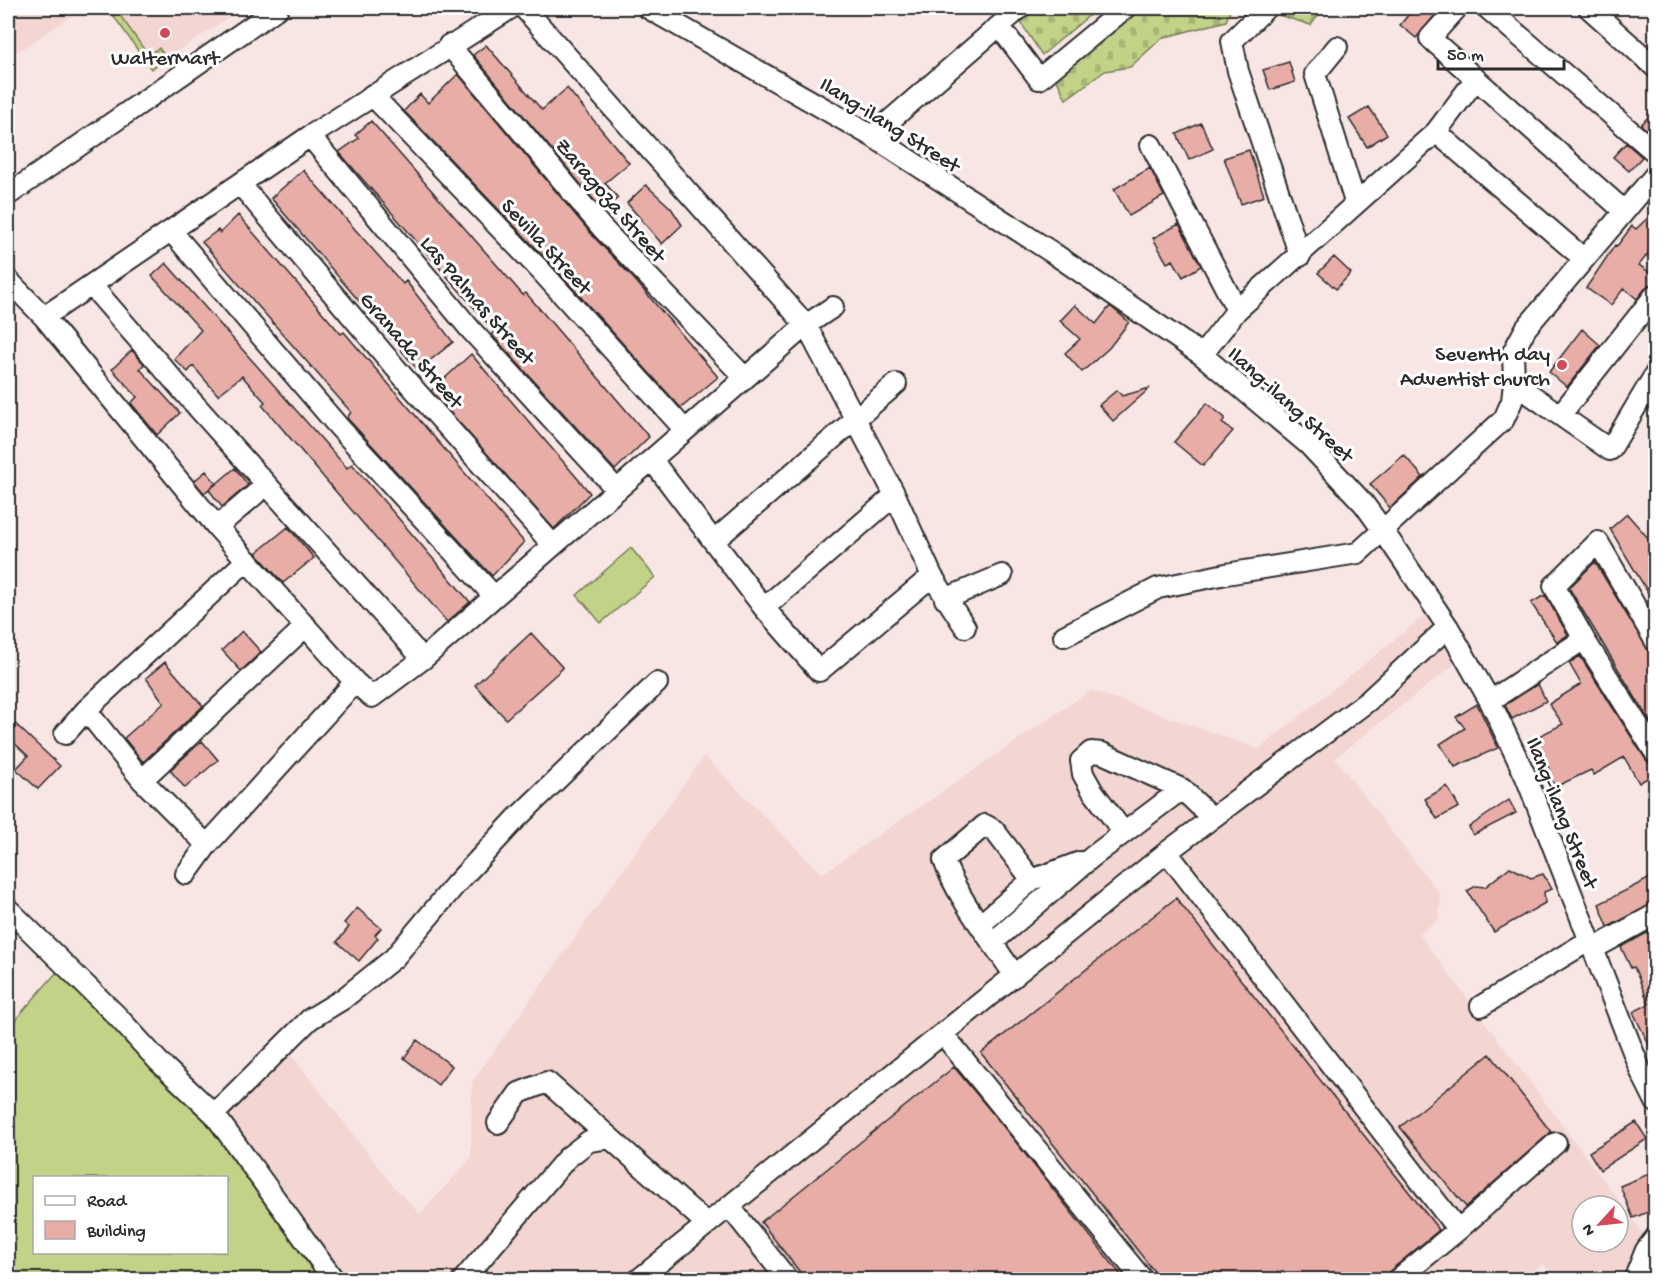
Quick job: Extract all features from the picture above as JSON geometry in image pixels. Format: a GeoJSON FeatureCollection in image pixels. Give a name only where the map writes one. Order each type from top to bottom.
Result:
{"type":"FeatureCollection","features":[{"type":"Feature","properties":{"kind":"street"},"geometry":{"type":"LineString","coordinates":[[8,195],[278,8]]}},
{"type":"Feature","properties":{"kind":"street"},"geometry":{"type":"LineString","coordinates":[[44,317],[310,136],[511,8]]}},
{"type":"Feature","properties":{"kind":"street"},"geometry":{"type":"LineString","coordinates":[[524,8],[806,325],[895,495],[932,576],[964,627]]}},
{"type":"Feature","properties":{"kind":"street","name":"Ilang-ilang Street"},"geometry":{"type":"LineString","coordinates":[[648,8],[872,136],[1053,253],[1202,355],[1308,444],[1364,504],[1448,627],[1490,700],[1526,777],[1641,1072],[1656,1102]]}},
{"type":"Feature","properties":{"kind":"street"},"geometry":{"type":"LineString","coordinates":[[872,136],[1020,8]]}},
{"type":"Feature","properties":{"kind":"street"},"geometry":{"type":"LineString","coordinates":[[999,26],[1039,79],[1125,8]]}},
{"type":"Feature","properties":{"kind":"street"},"geometry":{"type":"LineString","coordinates":[[1266,8],[1232,41],[1238,71],[1300,255]]}},
{"type":"Feature","properties":{"kind":"street"},"geometry":{"type":"LineString","coordinates":[[1457,8],[1430,38],[1624,211]]}},
{"type":"Feature","properties":{"kind":"street"},"geometry":{"type":"LineString","coordinates":[[1487,8],[1656,153]]}},
{"type":"Feature","properties":{"kind":"street"},"geometry":{"type":"LineString","coordinates":[[1589,8],[1656,68]]}},
{"type":"Feature","properties":{"kind":"street","name":"Zaragoza Street"},"geometry":{"type":"LineString","coordinates":[[450,45],[602,228],[745,378]]}},
{"type":"Feature","properties":{"kind":"street"},"geometry":{"type":"LineString","coordinates":[[1337,47],[1315,74],[1355,202]]}},
{"type":"Feature","properties":{"kind":"street"},"geometry":{"type":"LineString","coordinates":[[1202,355],[1238,310],[1355,202],[1436,132],[1475,80]]}},
{"type":"Feature","properties":{"kind":"street","name":"Sevilla Street"},"geometry":{"type":"LineString","coordinates":[[372,95],[542,272],[685,430]]}},
{"type":"Feature","properties":{"kind":"street"},"geometry":{"type":"LineString","coordinates":[[1436,132],[1583,258]]}},
{"type":"Feature","properties":{"kind":"street","name":"Las Palmas Street"},"geometry":{"type":"LineString","coordinates":[[310,136],[470,329],[617,490]]}},
{"type":"Feature","properties":{"kind":"street"},"geometry":{"type":"LineString","coordinates":[[1151,145],[1238,310]]}},
{"type":"Feature","properties":{"kind":"street"},"geometry":{"type":"LineString","coordinates":[[1064,636],[1158,588],[1226,574],[1358,553],[1370,544],[1382,529],[1504,419],[1512,401],[1513,352],[1526,328],[1656,174]]}},
{"type":"Feature","properties":{"kind":"street","name":"Granada Street"},"geometry":{"type":"LineString","coordinates":[[240,184],[405,379],[552,544]]}},
{"type":"Feature","properties":{"kind":"street"},"geometry":{"type":"LineString","coordinates":[[172,232],[338,426],[493,595]]}},
{"type":"Feature","properties":{"kind":"street"},"geometry":{"type":"LineString","coordinates":[[8,280],[44,317],[217,526],[355,682],[372,697],[423,659],[493,595],[806,325],[832,307]]}},
{"type":"Feature","properties":{"kind":"street"},"geometry":{"type":"LineString","coordinates":[[92,286],[266,485],[423,659]]}},
{"type":"Feature","properties":{"kind":"street"},"geometry":{"type":"LineString","coordinates":[[1561,414],[1656,294]]}},
{"type":"Feature","properties":{"kind":"street"},"geometry":{"type":"LineString","coordinates":[[1514,383],[1610,450],[1656,373]]}},
{"type":"Feature","properties":{"kind":"street"},"geometry":{"type":"LineString","coordinates":[[714,541],[896,384]]}},
{"type":"Feature","properties":{"kind":"street"},"geometry":{"type":"LineString","coordinates":[[652,460],[764,608],[819,671],[932,576]]}},
{"type":"Feature","properties":{"kind":"street"},"geometry":{"type":"LineString","coordinates":[[217,526],[266,485]]}},
{"type":"Feature","properties":{"kind":"street"},"geometry":{"type":"LineString","coordinates":[[764,608],[895,495]]}},
{"type":"Feature","properties":{"kind":"street"},"geometry":{"type":"LineString","coordinates":[[1654,750],[1584,639],[1554,586],[1598,542],[1656,642]]}},
{"type":"Feature","properties":{"kind":"street"},"geometry":{"type":"LineString","coordinates":[[65,734],[86,710],[247,560]]}},
{"type":"Feature","properties":{"kind":"street"},"geometry":{"type":"LineString","coordinates":[[945,599],[1002,575]]}},
{"type":"Feature","properties":{"kind":"street"},"geometry":{"type":"LineString","coordinates":[[142,780],[306,626]]}},
{"type":"Feature","properties":{"kind":"street"},"geometry":{"type":"LineString","coordinates":[[638,1280],[1167,852],[1368,701],[1448,627]]}},
{"type":"Feature","properties":{"kind":"street"},"geometry":{"type":"LineString","coordinates":[[1490,700],[1584,639]]}},
{"type":"Feature","properties":{"kind":"street"},"geometry":{"type":"LineString","coordinates":[[186,874],[207,845],[355,682]]}},
{"type":"Feature","properties":{"kind":"street"},"geometry":{"type":"LineString","coordinates":[[214,1114],[310,1018],[343,999],[393,958],[455,885],[517,818],[657,683]]}},
{"type":"Feature","properties":{"kind":"street"},"geometry":{"type":"LineString","coordinates":[[86,710],[142,780],[207,845]]}},
{"type":"Feature","properties":{"kind":"street"},"geometry":{"type":"LineString","coordinates":[[1124,833],[1083,774],[1081,761],[1091,752],[1102,753],[1182,789],[1212,818]]}},
{"type":"Feature","properties":{"kind":"street"},"geometry":{"type":"LineString","coordinates":[[993,942],[1092,857],[1182,789]]}},
{"type":"Feature","properties":{"kind":"street"},"geometry":{"type":"LineString","coordinates":[[1015,976],[948,874],[944,860],[985,825],[994,830],[1032,880]]}},
{"type":"Feature","properties":{"kind":"street"},"geometry":{"type":"LineString","coordinates":[[1167,852],[1458,1230]]}},
{"type":"Feature","properties":{"kind":"street"},"geometry":{"type":"LineString","coordinates":[[981,924],[1032,880],[1092,857]]}},
{"type":"Feature","properties":{"kind":"street"},"geometry":{"type":"LineString","coordinates":[[8,909],[15,928],[117,1016],[159,1062],[214,1114],[333,1280]]}},
{"type":"Feature","properties":{"kind":"street"},"geometry":{"type":"LineString","coordinates":[[1481,1006],[1592,945],[1656,914]]}},
{"type":"Feature","properties":{"kind":"street"},"geometry":{"type":"LineString","coordinates":[[943,1034],[1143,1280]]}},
{"type":"Feature","properties":{"kind":"street"},"geometry":{"type":"LineString","coordinates":[[498,1122],[519,1094],[546,1082],[707,1224]]}},
{"type":"Feature","properties":{"kind":"street"},"geometry":{"type":"LineString","coordinates":[[463,1280],[567,1158],[589,1142],[610,1138]]}},
{"type":"Feature","properties":{"kind":"street"},"geometry":{"type":"LineString","coordinates":[[1396,1280],[1458,1230],[1556,1143]]}},
{"type":"Feature","properties":{"kind":"street"},"geometry":{"type":"LineString","coordinates":[[729,1206],[788,1280]]}},
{"type":"Feature","properties":{"kind":"street"},"geometry":{"type":"LineString","coordinates":[[1634,1280],[1646,1250],[1656,1237]]}},
{"type":"Feature","properties":{"kind":"shaded area","name":"WalterMart"},"geometry":{"type":"Polygon","coordinates":[[[8,8],[84,8],[8,58],[8,8]]]}},
{"type":"Feature","properties":{"kind":"shaded area","name":"WalterMart"},"geometry":{"type":"Polygon","coordinates":[[[108,8],[243,8],[151,69],[108,8]]]}},
{"type":"Feature","properties":{"kind":"shaded area"},"geometry":{"type":"Polygon","coordinates":[[[1430,611],[1460,660],[1335,758],[1441,896],[1439,919],[1419,934],[1614,1194],[1570,1194],[1570,1254],[1630,1254],[1630,1216],[1643,1233],[1633,1263],[1618,1280],[1556,1279],[1543,1264],[1519,1280],[318,1279],[216,1120],[287,1049],[393,1186],[420,1214],[471,1158],[472,1082],[704,756],[822,874],[1091,690],[1259,749],[1430,611]]]}},
{"type":"Feature","properties":{"kind":"green space"},"geometry":{"type":"Polygon","coordinates":[[[108,8],[115,8],[148,55],[159,48],[167,59],[151,69],[108,8]]]}},
{"type":"Feature","properties":{"kind":"green space"},"geometry":{"type":"Polygon","coordinates":[[[1011,8],[1098,8],[1042,55],[1011,8]]]}},
{"type":"Feature","properties":{"kind":"green space"},"geometry":{"type":"Polygon","coordinates":[[[1132,8],[1231,8],[1226,21],[1162,38],[1130,67],[1105,71],[1066,99],[1052,70],[1132,8]]]}},
{"type":"Feature","properties":{"kind":"green space"},"geometry":{"type":"Polygon","coordinates":[[[1256,8],[1323,8],[1311,25],[1256,8]]]}},
{"type":"Feature","properties":{"kind":"green space"},"geometry":{"type":"Polygon","coordinates":[[[631,548],[655,577],[601,623],[577,595],[631,548]]]}},
{"type":"Feature","properties":{"kind":"green space"},"geometry":{"type":"Polygon","coordinates":[[[63,965],[216,1120],[318,1279],[8,1280],[8,1028],[63,965]]]}},
{"type":"Feature","properties":{"kind":"building"},"geometry":{"type":"Polygon","coordinates":[[[1414,8],[1441,8],[1416,38],[1400,25],[1414,8]]]}},
{"type":"Feature","properties":{"kind":"building"},"geometry":{"type":"Polygon","coordinates":[[[486,45],[542,110],[567,88],[629,163],[605,183],[618,198],[603,211],[473,55],[486,45]]]}},
{"type":"Feature","properties":{"kind":"building"},"geometry":{"type":"Polygon","coordinates":[[[1289,62],[1295,82],[1270,90],[1263,70],[1289,62]]]}},
{"type":"Feature","properties":{"kind":"building"},"geometry":{"type":"Polygon","coordinates":[[[458,74],[593,236],[634,279],[718,377],[681,408],[551,264],[404,111],[420,94],[428,103],[458,74]]]}},
{"type":"Feature","properties":{"kind":"building"},"geometry":{"type":"Polygon","coordinates":[[[1369,107],[1387,134],[1367,147],[1349,119],[1369,107]]]}},
{"type":"Feature","properties":{"kind":"building"},"geometry":{"type":"Polygon","coordinates":[[[1656,108],[1656,137],[1641,125],[1656,108]]]}},
{"type":"Feature","properties":{"kind":"building"},"geometry":{"type":"Polygon","coordinates":[[[371,121],[523,295],[526,293],[649,437],[615,470],[492,335],[494,333],[490,326],[339,152],[359,138],[355,135],[371,121]]]}},
{"type":"Feature","properties":{"kind":"building"},"geometry":{"type":"Polygon","coordinates":[[[1201,123],[1213,149],[1189,160],[1177,134],[1201,123]]]}},
{"type":"Feature","properties":{"kind":"building"},"geometry":{"type":"Polygon","coordinates":[[[1626,143],[1642,157],[1629,171],[1613,157],[1626,143]]]}},
{"type":"Feature","properties":{"kind":"building"},"geometry":{"type":"Polygon","coordinates":[[[1249,150],[1264,196],[1241,204],[1224,158],[1249,150]]]}},
{"type":"Feature","properties":{"kind":"building"},"geometry":{"type":"Polygon","coordinates":[[[1150,168],[1164,196],[1129,216],[1114,189],[1150,168]]]}},
{"type":"Feature","properties":{"kind":"building"},"geometry":{"type":"Polygon","coordinates":[[[303,170],[403,284],[406,281],[453,342],[418,370],[271,198],[303,170]]]}},
{"type":"Feature","properties":{"kind":"building"},"geometry":{"type":"Polygon","coordinates":[[[646,185],[671,208],[682,225],[662,244],[627,203],[646,185]]]}},
{"type":"Feature","properties":{"kind":"building"},"geometry":{"type":"Polygon","coordinates":[[[1656,210],[1656,244],[1639,265],[1656,277],[1656,282],[1647,286],[1637,299],[1624,288],[1611,305],[1586,288],[1615,245],[1617,246],[1632,226],[1636,229],[1656,210]]]}},
{"type":"Feature","properties":{"kind":"building"},"geometry":{"type":"Polygon","coordinates":[[[238,215],[341,334],[344,332],[524,542],[492,576],[347,418],[351,412],[202,242],[218,230],[220,233],[238,215]]]}},
{"type":"Feature","properties":{"kind":"building"},"geometry":{"type":"Polygon","coordinates":[[[1179,224],[1201,266],[1183,277],[1173,260],[1167,263],[1153,238],[1179,224]]]}},
{"type":"Feature","properties":{"kind":"building"},"geometry":{"type":"Polygon","coordinates":[[[1334,257],[1351,273],[1336,289],[1318,273],[1334,257]]]}},
{"type":"Feature","properties":{"kind":"building"},"geometry":{"type":"Polygon","coordinates":[[[166,263],[347,468],[352,464],[470,602],[447,622],[262,405],[265,402],[242,376],[218,395],[193,366],[188,372],[174,359],[201,330],[152,276],[166,263]]]}},
{"type":"Feature","properties":{"kind":"building"},"geometry":{"type":"Polygon","coordinates":[[[1075,305],[1096,324],[1110,306],[1129,322],[1109,348],[1082,372],[1065,353],[1080,339],[1060,321],[1075,305]]]}},
{"type":"Feature","properties":{"kind":"building"},"geometry":{"type":"Polygon","coordinates":[[[1582,329],[1600,345],[1567,387],[1549,372],[1582,329]]]}},
{"type":"Feature","properties":{"kind":"building"},"geometry":{"type":"Polygon","coordinates":[[[132,350],[144,364],[140,369],[180,413],[157,435],[131,403],[137,397],[112,369],[132,350]]]}},
{"type":"Feature","properties":{"kind":"building"},"geometry":{"type":"Polygon","coordinates":[[[471,354],[590,493],[554,529],[431,391],[471,354]]]}},
{"type":"Feature","properties":{"kind":"building"},"geometry":{"type":"Polygon","coordinates":[[[1150,388],[1113,421],[1099,405],[1117,390],[1122,396],[1150,388]]]}},
{"type":"Feature","properties":{"kind":"building"},"geometry":{"type":"Polygon","coordinates":[[[1207,403],[1225,418],[1222,423],[1233,431],[1203,466],[1174,442],[1207,403]]]}},
{"type":"Feature","properties":{"kind":"building"},"geometry":{"type":"Polygon","coordinates":[[[1404,455],[1423,477],[1390,508],[1370,484],[1404,455]]]}},
{"type":"Feature","properties":{"kind":"building"},"geometry":{"type":"Polygon","coordinates":[[[235,468],[248,485],[222,507],[209,490],[235,468]]]}},
{"type":"Feature","properties":{"kind":"building"},"geometry":{"type":"Polygon","coordinates":[[[206,471],[216,483],[204,493],[194,481],[206,471]]]}},
{"type":"Feature","properties":{"kind":"building"},"geometry":{"type":"Polygon","coordinates":[[[1627,514],[1656,547],[1656,606],[1610,529],[1627,514]]]}},
{"type":"Feature","properties":{"kind":"building"},"geometry":{"type":"Polygon","coordinates":[[[288,527],[314,558],[283,583],[256,553],[288,527]]]}},
{"type":"Feature","properties":{"kind":"building"},"geometry":{"type":"Polygon","coordinates":[[[1595,562],[1656,663],[1656,723],[1652,725],[1569,588],[1595,562]]]}},
{"type":"Feature","properties":{"kind":"building"},"geometry":{"type":"Polygon","coordinates":[[[1545,595],[1568,635],[1557,642],[1531,603],[1545,595]]]}},
{"type":"Feature","properties":{"kind":"building"},"geometry":{"type":"Polygon","coordinates":[[[242,631],[261,652],[241,671],[222,650],[242,631]]]}},
{"type":"Feature","properties":{"kind":"building"},"geometry":{"type":"Polygon","coordinates":[[[531,633],[563,668],[506,719],[475,685],[531,633]]]}},
{"type":"Feature","properties":{"kind":"building"},"geometry":{"type":"Polygon","coordinates":[[[1580,656],[1646,760],[1656,767],[1656,773],[1639,783],[1624,757],[1594,775],[1591,770],[1555,787],[1548,772],[1550,771],[1533,739],[1563,724],[1549,704],[1581,684],[1569,663],[1580,656]]]}},
{"type":"Feature","properties":{"kind":"building"},"geometry":{"type":"Polygon","coordinates":[[[165,662],[203,706],[143,762],[124,738],[164,703],[146,678],[165,662]]]}},
{"type":"Feature","properties":{"kind":"building"},"geometry":{"type":"Polygon","coordinates":[[[1538,684],[1546,701],[1512,719],[1505,705],[1538,684]]]}},
{"type":"Feature","properties":{"kind":"building"},"geometry":{"type":"Polygon","coordinates":[[[1477,704],[1498,748],[1455,767],[1440,744],[1465,728],[1456,717],[1477,704]]]}},
{"type":"Feature","properties":{"kind":"building"},"geometry":{"type":"Polygon","coordinates":[[[8,717],[60,766],[38,789],[16,769],[28,756],[8,737],[8,717]]]}},
{"type":"Feature","properties":{"kind":"building"},"geometry":{"type":"Polygon","coordinates":[[[202,741],[218,760],[185,788],[170,770],[202,741]]]}},
{"type":"Feature","properties":{"kind":"building"},"geometry":{"type":"Polygon","coordinates":[[[1447,786],[1459,807],[1437,819],[1425,799],[1447,786]]]}},
{"type":"Feature","properties":{"kind":"building"},"geometry":{"type":"Polygon","coordinates":[[[1509,800],[1516,813],[1473,835],[1469,827],[1509,800]]]}},
{"type":"Feature","properties":{"kind":"building"},"geometry":{"type":"Polygon","coordinates":[[[1510,867],[1531,878],[1543,874],[1552,889],[1544,892],[1545,903],[1494,932],[1467,891],[1476,886],[1485,887],[1510,867]]]}},
{"type":"Feature","properties":{"kind":"building"},"geometry":{"type":"Polygon","coordinates":[[[1656,875],[1656,902],[1608,927],[1599,904],[1656,875]]]}},
{"type":"Feature","properties":{"kind":"building"},"geometry":{"type":"Polygon","coordinates":[[[1176,898],[1439,1230],[1379,1280],[1161,1280],[981,1053],[1176,898]]]}},
{"type":"Feature","properties":{"kind":"building"},"geometry":{"type":"Polygon","coordinates":[[[357,908],[381,928],[375,935],[378,938],[359,961],[337,942],[349,927],[344,923],[357,908]]]}},
{"type":"Feature","properties":{"kind":"building"},"geometry":{"type":"Polygon","coordinates":[[[1656,928],[1656,1059],[1633,1012],[1649,1004],[1634,967],[1631,968],[1621,947],[1656,928]]]}},
{"type":"Feature","properties":{"kind":"building"},"geometry":{"type":"Polygon","coordinates":[[[417,1040],[452,1066],[438,1085],[404,1058],[417,1040]]]}},
{"type":"Feature","properties":{"kind":"building"},"geometry":{"type":"Polygon","coordinates":[[[1490,1054],[1551,1132],[1466,1207],[1400,1127],[1490,1054]]]}},
{"type":"Feature","properties":{"kind":"building"},"geometry":{"type":"Polygon","coordinates":[[[954,1067],[1125,1280],[806,1280],[761,1222],[954,1067]]]}},
{"type":"Feature","properties":{"kind":"building"},"geometry":{"type":"Polygon","coordinates":[[[1636,1122],[1647,1139],[1600,1170],[1589,1152],[1636,1122]]]}},
{"type":"Feature","properties":{"kind":"building"},"geometry":{"type":"Polygon","coordinates":[[[1656,1171],[1656,1209],[1633,1218],[1630,1211],[1630,1194],[1623,1194],[1620,1186],[1656,1171]]]}},
{"type":"Feature","properties":{"kind":"place","name":"WalterMart"},"geometry":{"type":"Point","coordinates":[165,33]}},
{"type":"Feature","properties":{"kind":"place","name":"Seventh day Adventist church"},"geometry":{"type":"Point","coordinates":[1562,365]}}]}
